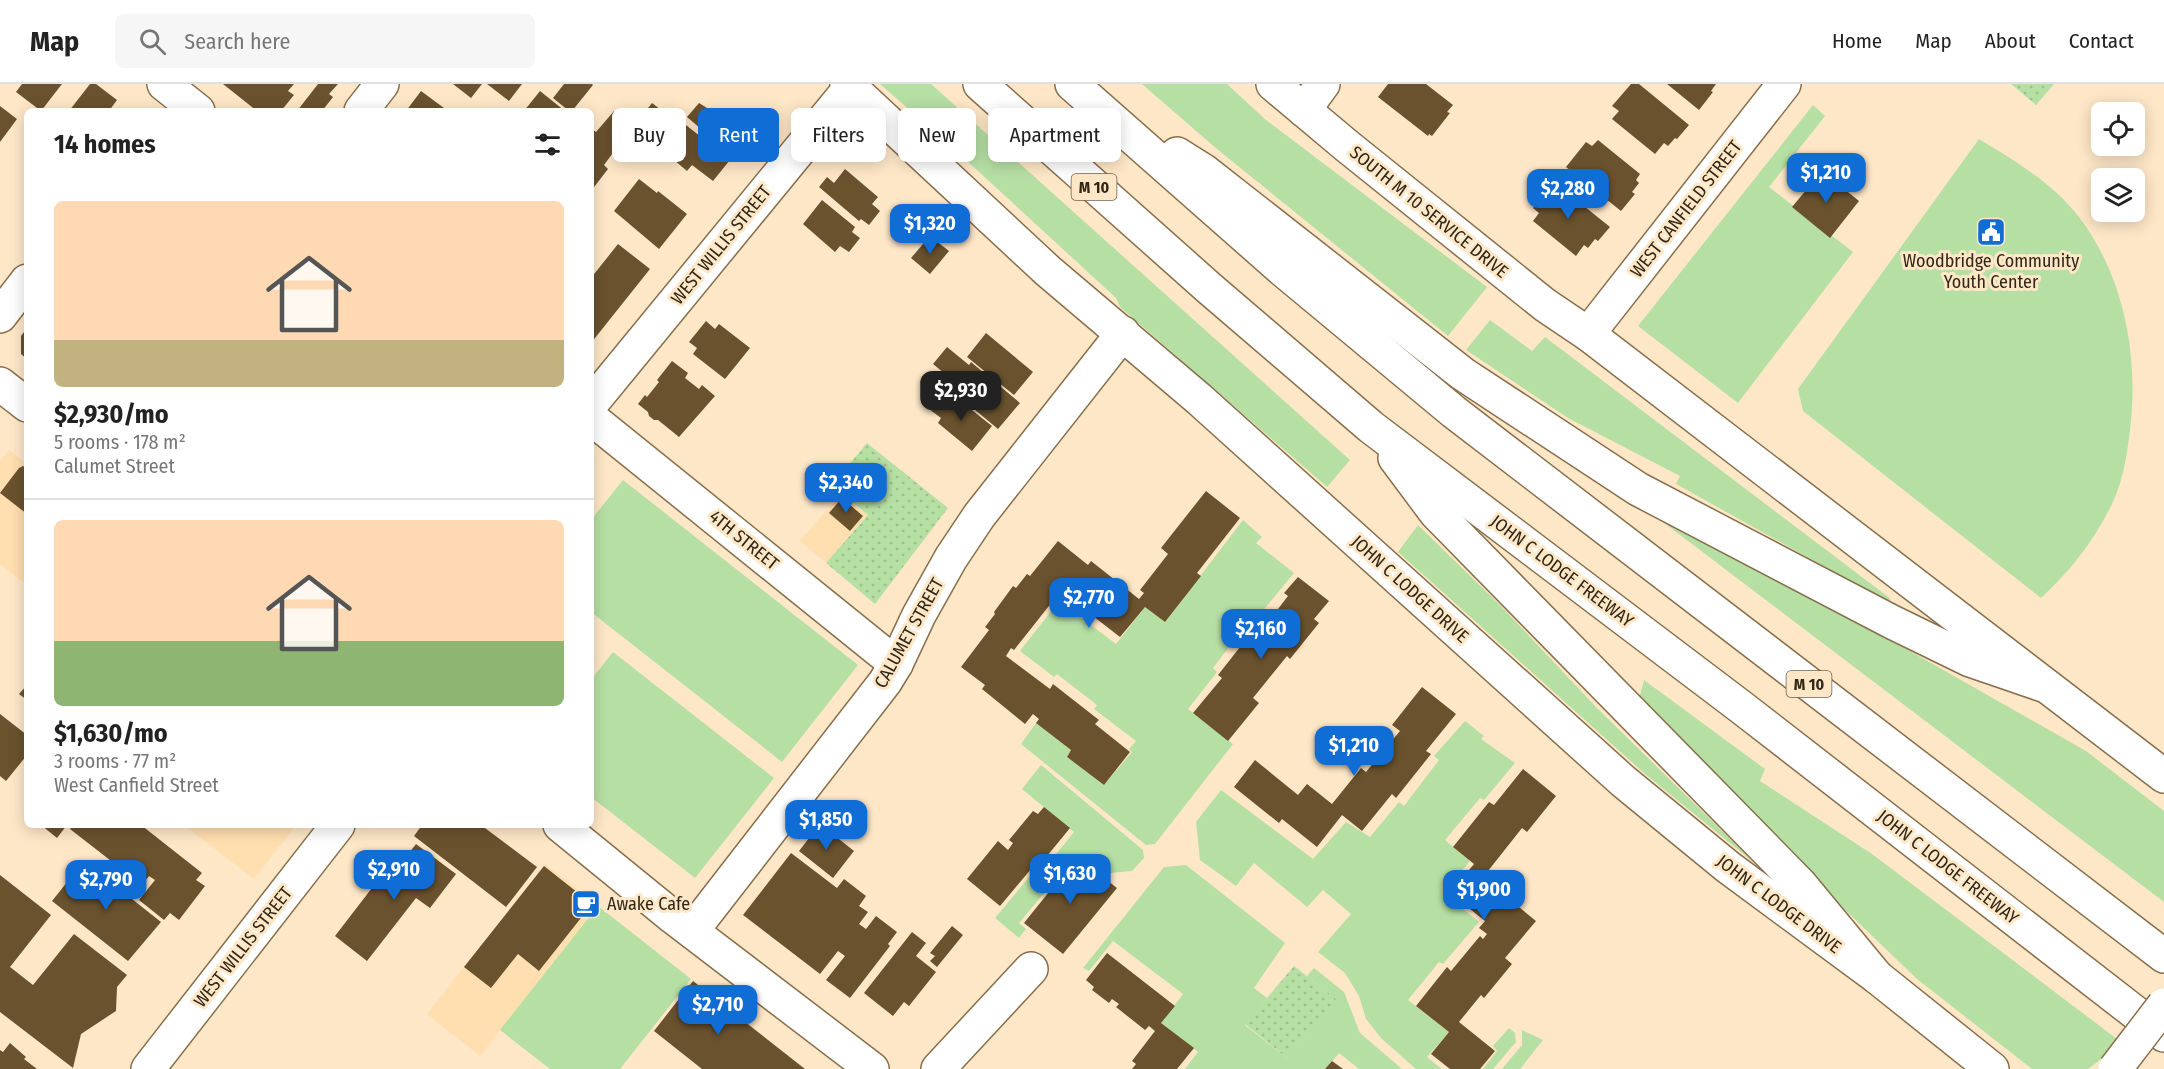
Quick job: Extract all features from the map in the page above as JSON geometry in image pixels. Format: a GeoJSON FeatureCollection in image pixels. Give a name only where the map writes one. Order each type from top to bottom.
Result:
{"type":"FeatureCollection","features":[{"type":"Feature","properties":{"kind":"main road"},"geometry":{"type":"LineString","coordinates":[[364,108],[382,84]]}},
{"type":"Feature","properties":{"kind":"main road","name":"JOHN C LODGE FREEWAY"},"geometry":{"type":"LineString","coordinates":[[980,84],[1209,288],[1371,427],[1731,700],[2164,1035]]}},
{"type":"Feature","properties":{"kind":"main road","name":"SOUTH M 10 SERVICE DRIVE"},"geometry":{"type":"LineString","coordinates":[[1273,84],[1545,305],[1588,334],[1918,585],[2043,685]]}},
{"type":"Feature","properties":{"kind":"main road"},"geometry":{"type":"LineString","coordinates":[[1304,110],[1323,84]]}},
{"type":"Feature","properties":{"kind":"main road","name":"WEST CANFIELD STREET"},"geometry":{"type":"LineString","coordinates":[[1588,334],[1784,84]]}},
{"type":"Feature","properties":{"kind":"main road","name":"JOHN C LODGE DRIVE"},"geometry":{"type":"LineString","coordinates":[[849,86],[1048,271],[1208,406],[1623,781],[1728,867],[1877,977],[1992,1069]]}},
{"type":"Feature","properties":{"kind":"main road","name":"WEST WILLIS STREET"},"geometry":{"type":"LineString","coordinates":[[594,400],[849,86]]}},
{"type":"Feature","properties":{"kind":"main road"},"geometry":{"type":"LineString","coordinates":[[1080,90],[1204,171],[1463,374],[1638,489],[1970,660],[2043,685],[2164,776]]}},
{"type":"Feature","properties":{"kind":"main road","name":"M 10"},"geometry":{"type":"LineString","coordinates":[[1080,90],[1283,270],[1454,412],[2164,956]]}},
{"type":"Feature","properties":{"kind":"main road"},"geometry":{"type":"LineString","coordinates":[[0,316],[24,285]]}},
{"type":"Feature","properties":{"kind":"main road","name":"CALUMET STREET"},"geometry":{"type":"LineString","coordinates":[[692,931],[885,682],[951,558],[979,516],[1123,333]]}},
{"type":"Feature","properties":{"kind":"main road","name":"4TH STREET"},"geometry":{"type":"LineString","coordinates":[[594,420],[896,664]]}},
{"type":"Feature","properties":{"kind":"main road"},"geometry":{"type":"LineString","coordinates":[[1371,427],[1436,513],[1800,884],[1877,977]]}},
{"type":"Feature","properties":{"kind":"main road","name":"WEST WILLIS STREET"},"geometry":{"type":"LineString","coordinates":[[148,1069],[336,828]]}},
{"type":"Feature","properties":{"kind":"main road"},"geometry":{"type":"LineString","coordinates":[[564,828],[692,931],[872,1069]]}},
{"type":"Feature","properties":{"kind":"main road"},"geometry":{"type":"LineString","coordinates":[[938,1069],[1031,969]]}},
{"type":"Feature","properties":{"kind":"main road"},"geometry":{"type":"LineString","coordinates":[[2115,1069],[2164,1005]]}},
{"type":"Feature","properties":{"kind":"shaded area"},"geometry":{"type":"Polygon","coordinates":[[[9,450],[24,462],[24,583],[0,564],[0,461],[9,450]]]}},
{"type":"Feature","properties":{"kind":"shaded area"},"geometry":{"type":"Polygon","coordinates":[[[842,493],[868,515],[826,563],[800,541],[842,493]]]}},
{"type":"Feature","properties":{"kind":"shaded area"},"geometry":{"type":"Polygon","coordinates":[[[188,828],[294,828],[254,879],[188,828]]]}},
{"type":"Feature","properties":{"kind":"shaded area"},"geometry":{"type":"Polygon","coordinates":[[[545,864],[598,906],[480,1056],[427,1014],[545,864]]]}},
{"type":"Feature","properties":{"kind":"green space"},"geometry":{"type":"Polygon","coordinates":[[[880,84],[931,84],[958,108],[907,108],[880,84]]]}},
{"type":"Feature","properties":{"kind":"green space"},"geometry":{"type":"Polygon","coordinates":[[[1142,84],[1227,84],[1266,120],[1487,287],[1448,336],[1217,149],[1142,84]]]}},
{"type":"Feature","properties":{"kind":"green space"},"geometry":{"type":"Polygon","coordinates":[[[2011,84],[2054,84],[2036,105],[2011,84]]]}},
{"type":"Feature","properties":{"kind":"green space"},"geometry":{"type":"Polygon","coordinates":[[[1813,105],[1825,116],[1769,187],[1853,252],[1738,403],[1638,326],[1813,105]]]}},
{"type":"Feature","properties":{"kind":"green space"},"geometry":{"type":"Polygon","coordinates":[[[976,124],[988,135],[988,162],[1018,162],[1350,460],[1327,487],[1120,307],[1116,298],[968,162],[976,162],[976,124]]]}},
{"type":"Feature","properties":{"kind":"green space"},"geometry":{"type":"Polygon","coordinates":[[[1979,139],[2020,164],[2045,183],[2079,217],[2108,267],[2126,322],[2130,351],[2132,409],[2123,472],[2118,488],[2105,518],[2090,543],[2072,566],[2041,598],[1803,411],[1798,389],[1979,139]]]}},
{"type":"Feature","properties":{"kind":"green space"},"geometry":{"type":"Polygon","coordinates":[[[1490,320],[1532,351],[1545,337],[1891,599],[1886,601],[1676,484],[1680,476],[1568,418],[1466,350],[1490,320]]]}},
{"type":"Feature","properties":{"kind":"green space"},"geometry":{"type":"Polygon","coordinates":[[[867,443],[948,508],[875,604],[826,563],[868,515],[832,485],[867,443]]]}},
{"type":"Feature","properties":{"kind":"green space"},"geometry":{"type":"Polygon","coordinates":[[[623,480],[858,665],[782,762],[594,614],[594,516],[623,480]]]}},
{"type":"Feature","properties":{"kind":"green space"},"geometry":{"type":"Polygon","coordinates":[[[1669,514],[2086,751],[2164,811],[2164,902],[1663,522],[1669,514]]]}},
{"type":"Feature","properties":{"kind":"green space"},"geometry":{"type":"Polygon","coordinates":[[[1243,520],[1262,537],[1256,543],[1294,573],[1251,625],[1248,622],[1213,668],[1217,672],[1188,709],[1233,744],[1155,844],[1146,845],[1021,744],[1036,723],[1071,750],[1067,757],[1104,785],[1132,752],[1129,749],[1136,741],[1094,709],[1097,705],[1057,674],[1054,677],[1020,651],[1059,601],[1116,644],[1145,607],[1165,622],[1243,520]]]}},
{"type":"Feature","properties":{"kind":"green space"},"geometry":{"type":"Polygon","coordinates":[[[1418,525],[1501,606],[1596,707],[1757,865],[1645,774],[1398,552],[1418,525]]]}},
{"type":"Feature","properties":{"kind":"green space"},"geometry":{"type":"Polygon","coordinates":[[[613,652],[774,778],[695,878],[594,799],[594,676],[613,652]]]}},
{"type":"Feature","properties":{"kind":"green space"},"geometry":{"type":"Polygon","coordinates":[[[1644,680],[1765,769],[1760,781],[1872,854],[2117,1039],[2100,1060],[2088,1069],[2032,1069],[1917,979],[1817,883],[1639,699],[1644,680]]]}},
{"type":"Feature","properties":{"kind":"green space"},"geometry":{"type":"Polygon","coordinates":[[[1465,721],[1484,736],[1481,739],[1515,763],[1484,800],[1480,798],[1445,840],[1470,861],[1443,893],[1479,922],[1443,964],[1439,962],[1408,1000],[1449,1032],[1427,1057],[1442,1069],[1416,1069],[1382,1039],[1366,1019],[1359,996],[1345,973],[1318,952],[1351,914],[1323,890],[1307,907],[1254,863],[1236,886],[1200,860],[1196,822],[1221,790],[1313,859],[1346,822],[1370,837],[1399,802],[1404,806],[1439,760],[1434,756],[1465,721]]]}},
{"type":"Feature","properties":{"kind":"green space"},"geometry":{"type":"Polygon","coordinates":[[[1041,765],[1143,850],[1144,858],[1132,871],[1101,874],[1077,854],[1019,923],[1026,929],[1019,938],[995,918],[1035,870],[1040,874],[1074,832],[1022,789],[1041,765]]]}},
{"type":"Feature","properties":{"kind":"green space"},"geometry":{"type":"Polygon","coordinates":[[[1186,865],[1285,943],[1254,988],[1267,998],[1245,1025],[1287,1058],[1335,999],[1307,976],[1314,968],[1344,992],[1360,1033],[1402,1069],[1359,1069],[1339,1053],[1326,1069],[1185,1069],[1198,1052],[1161,1023],[1183,994],[1113,941],[1089,971],[1083,968],[1164,867],[1186,865]]]}},
{"type":"Feature","properties":{"kind":"green space"},"geometry":{"type":"Polygon","coordinates":[[[598,906],[691,979],[620,1069],[550,1069],[500,1030],[598,906]]]}},
{"type":"Feature","properties":{"kind":"green space"},"geometry":{"type":"Polygon","coordinates":[[[1294,966],[1336,999],[1287,1058],[1245,1024],[1294,966]]]}},
{"type":"Feature","properties":{"kind":"green space"},"geometry":{"type":"Polygon","coordinates":[[[1509,1028],[1515,1033],[1516,1042],[1493,1069],[1483,1069],[1497,1051],[1493,1046],[1509,1028]]]}},
{"type":"Feature","properties":{"kind":"green space"},"geometry":{"type":"Polygon","coordinates":[[[1522,1030],[1543,1040],[1520,1069],[1502,1069],[1522,1045],[1522,1030]]]}},
{"type":"Feature","properties":{"kind":"building"},"geometry":{"type":"Polygon","coordinates":[[[22,84],[62,84],[43,108],[37,108],[16,92],[22,84]]]}},
{"type":"Feature","properties":{"kind":"building"},"geometry":{"type":"Polygon","coordinates":[[[90,84],[96,84],[117,100],[111,108],[71,108],[90,84]]]}},
{"type":"Feature","properties":{"kind":"building"},"geometry":{"type":"Polygon","coordinates":[[[223,84],[294,84],[288,91],[294,95],[283,108],[253,108],[223,84]]]}},
{"type":"Feature","properties":{"kind":"building"},"geometry":{"type":"Polygon","coordinates":[[[318,84],[338,84],[329,94],[333,97],[324,108],[299,108],[318,84]]]}},
{"type":"Feature","properties":{"kind":"building"},"geometry":{"type":"Polygon","coordinates":[[[453,84],[482,84],[471,98],[453,84]]]}},
{"type":"Feature","properties":{"kind":"building"},"geometry":{"type":"Polygon","coordinates":[[[487,84],[522,84],[509,101],[487,84]]]}},
{"type":"Feature","properties":{"kind":"building"},"geometry":{"type":"Polygon","coordinates":[[[564,84],[593,85],[574,108],[565,108],[553,98],[564,84]]]}},
{"type":"Feature","properties":{"kind":"building"},"geometry":{"type":"Polygon","coordinates":[[[1388,84],[1426,84],[1453,105],[1447,112],[1450,113],[1432,136],[1429,134],[1428,136],[1378,97],[1388,84]]]}},
{"type":"Feature","properties":{"kind":"building"},"geometry":{"type":"Polygon","coordinates":[[[1631,84],[1639,84],[1689,125],[1677,139],[1675,138],[1668,146],[1664,143],[1655,154],[1612,119],[1619,111],[1612,106],[1631,84]]]}},
{"type":"Feature","properties":{"kind":"building"},"geometry":{"type":"Polygon","coordinates":[[[1667,84],[1716,84],[1711,91],[1713,92],[1699,110],[1667,84]]]}},
{"type":"Feature","properties":{"kind":"building"},"geometry":{"type":"Polygon","coordinates":[[[421,91],[444,108],[408,108],[421,91]]]}},
{"type":"Feature","properties":{"kind":"building"},"geometry":{"type":"Polygon","coordinates":[[[540,91],[561,108],[526,108],[540,91]]]}},
{"type":"Feature","properties":{"kind":"building"},"geometry":{"type":"Polygon","coordinates":[[[652,103],[658,108],[648,108],[652,103]]]}},
{"type":"Feature","properties":{"kind":"building"},"geometry":{"type":"Polygon","coordinates":[[[699,103],[707,108],[698,108],[698,126],[687,117],[699,103]]]}},
{"type":"Feature","properties":{"kind":"building"},"geometry":{"type":"Polygon","coordinates":[[[0,106],[17,119],[0,142],[0,106]]]}},
{"type":"Feature","properties":{"kind":"building"},"geometry":{"type":"Polygon","coordinates":[[[612,113],[612,154],[604,165],[608,169],[594,187],[594,131],[596,132],[612,113]]]}},
{"type":"Feature","properties":{"kind":"building"},"geometry":{"type":"Polygon","coordinates":[[[686,125],[698,135],[698,162],[728,162],[713,181],[692,165],[687,171],[676,162],[686,162],[686,125]]]}},
{"type":"Feature","properties":{"kind":"building"},"geometry":{"type":"Polygon","coordinates":[[[1598,140],[1640,174],[1636,180],[1639,183],[1632,192],[1635,194],[1621,211],[1566,167],[1586,142],[1592,146],[1598,140]]]}},
{"type":"Feature","properties":{"kind":"building"},"geometry":{"type":"Polygon","coordinates":[[[845,169],[878,197],[872,204],[880,211],[869,225],[861,219],[859,221],[819,187],[827,177],[834,183],[845,169]]]}},
{"type":"Feature","properties":{"kind":"building"},"geometry":{"type":"Polygon","coordinates":[[[1822,171],[1859,201],[1830,238],[1792,207],[1822,171]]]}},
{"type":"Feature","properties":{"kind":"building"},"geometry":{"type":"Polygon","coordinates":[[[639,179],[687,214],[659,249],[614,211],[639,179]]]}},
{"type":"Feature","properties":{"kind":"building"},"geometry":{"type":"Polygon","coordinates":[[[1554,182],[1610,227],[1598,241],[1595,239],[1588,248],[1584,245],[1576,256],[1533,221],[1539,213],[1533,208],[1554,182]]]}},
{"type":"Feature","properties":{"kind":"building"},"geometry":{"type":"Polygon","coordinates":[[[822,200],[855,227],[852,232],[860,238],[849,252],[840,246],[835,252],[803,224],[822,200]]]}},
{"type":"Feature","properties":{"kind":"building"},"geometry":{"type":"Polygon","coordinates":[[[930,236],[949,251],[930,274],[911,258],[930,236]]]}},
{"type":"Feature","properties":{"kind":"building"},"geometry":{"type":"Polygon","coordinates":[[[618,244],[650,269],[594,339],[594,274],[618,244]]]}},
{"type":"Feature","properties":{"kind":"building"},"geometry":{"type":"Polygon","coordinates":[[[706,321],[715,329],[719,324],[750,348],[725,379],[693,354],[697,348],[689,342],[706,321]]]}},
{"type":"Feature","properties":{"kind":"building"},"geometry":{"type":"Polygon","coordinates":[[[24,332],[24,356],[21,354],[21,336],[24,332]]]}},
{"type":"Feature","properties":{"kind":"building"},"geometry":{"type":"Polygon","coordinates":[[[986,333],[1033,372],[1014,395],[967,357],[986,333]]]}},
{"type":"Feature","properties":{"kind":"building"},"geometry":{"type":"Polygon","coordinates":[[[947,347],[969,365],[971,362],[1020,403],[998,429],[963,400],[966,395],[953,384],[955,382],[933,364],[947,347]]]}},
{"type":"Feature","properties":{"kind":"building"},"geometry":{"type":"Polygon","coordinates":[[[672,361],[688,373],[685,378],[699,389],[702,385],[715,396],[679,437],[658,420],[649,416],[648,412],[638,404],[659,382],[657,380],[672,361]]]}},
{"type":"Feature","properties":{"kind":"building"},"geometry":{"type":"Polygon","coordinates":[[[941,395],[953,405],[958,399],[992,426],[972,451],[938,423],[941,418],[929,409],[941,395]]]}},
{"type":"Feature","properties":{"kind":"building"},"geometry":{"type":"Polygon","coordinates":[[[24,466],[24,512],[0,493],[19,468],[24,466]]]}},
{"type":"Feature","properties":{"kind":"building"},"geometry":{"type":"Polygon","coordinates":[[[1206,491],[1240,518],[1197,573],[1201,576],[1165,622],[1145,607],[1120,637],[1058,589],[1054,595],[1056,597],[1014,650],[1011,648],[1006,656],[1050,689],[1053,684],[1099,720],[1095,724],[1130,752],[1104,785],[1067,757],[1071,750],[1036,723],[1039,719],[1033,714],[1025,724],[982,689],[985,685],[961,667],[989,630],[985,627],[1013,586],[1016,588],[1027,574],[1030,576],[1058,541],[1088,565],[1091,561],[1139,599],[1144,593],[1140,590],[1168,554],[1161,548],[1206,491]]]}},
{"type":"Feature","properties":{"kind":"building"},"geometry":{"type":"Polygon","coordinates":[[[842,498],[863,516],[850,531],[829,513],[842,498]]]}},
{"type":"Feature","properties":{"kind":"building"},"geometry":{"type":"Polygon","coordinates":[[[1298,577],[1329,601],[1314,619],[1319,623],[1290,659],[1287,656],[1253,698],[1259,703],[1228,741],[1193,713],[1222,678],[1218,675],[1255,628],[1260,632],[1288,596],[1284,593],[1298,577]]]}},
{"type":"Feature","properties":{"kind":"building"},"geometry":{"type":"Polygon","coordinates":[[[1422,687],[1456,714],[1426,751],[1431,754],[1396,798],[1392,794],[1362,831],[1342,815],[1317,847],[1282,819],[1279,823],[1234,787],[1255,760],[1298,795],[1307,784],[1332,804],[1361,768],[1366,772],[1400,731],[1392,725],[1422,687]]]}},
{"type":"Feature","properties":{"kind":"building"},"geometry":{"type":"Polygon","coordinates":[[[24,688],[24,698],[19,694],[24,688]]]}},
{"type":"Feature","properties":{"kind":"building"},"geometry":{"type":"Polygon","coordinates":[[[0,714],[24,733],[24,759],[6,781],[0,776],[0,714]]]}},
{"type":"Feature","properties":{"kind":"building"},"geometry":{"type":"Polygon","coordinates":[[[1523,769],[1556,796],[1527,832],[1522,828],[1488,871],[1515,892],[1509,899],[1536,921],[1505,958],[1512,964],[1484,998],[1481,995],[1459,1022],[1495,1051],[1480,1069],[1450,1069],[1431,1054],[1449,1032],[1416,1006],[1447,967],[1451,971],[1480,936],[1483,939],[1487,934],[1479,928],[1485,921],[1450,893],[1474,864],[1453,847],[1489,802],[1494,805],[1523,769]]]}},
{"type":"Feature","properties":{"kind":"building"},"geometry":{"type":"Polygon","coordinates":[[[1044,807],[1070,828],[1034,872],[1031,869],[1000,906],[967,879],[998,841],[1008,850],[1013,843],[1009,840],[1033,811],[1038,814],[1044,807]]]}},
{"type":"Feature","properties":{"kind":"building"},"geometry":{"type":"Polygon","coordinates":[[[820,824],[854,851],[833,878],[799,851],[820,824]]]}},
{"type":"Feature","properties":{"kind":"building"},"geometry":{"type":"Polygon","coordinates":[[[45,828],[65,828],[57,838],[45,828]]]}},
{"type":"Feature","properties":{"kind":"building"},"geometry":{"type":"Polygon","coordinates":[[[145,828],[202,873],[196,880],[205,886],[179,920],[170,913],[164,920],[139,900],[155,880],[149,876],[142,885],[70,829],[145,828]]]}},
{"type":"Feature","properties":{"kind":"building"},"geometry":{"type":"Polygon","coordinates":[[[420,828],[485,828],[537,867],[506,907],[414,836],[420,828]]]}},
{"type":"Feature","properties":{"kind":"building"},"geometry":{"type":"Polygon","coordinates":[[[416,844],[456,874],[430,908],[416,898],[367,961],[335,936],[385,871],[391,876],[416,844]]]}},
{"type":"Feature","properties":{"kind":"building"},"geometry":{"type":"Polygon","coordinates":[[[791,853],[837,888],[844,879],[866,896],[859,906],[868,912],[859,924],[866,929],[876,916],[897,932],[888,944],[890,946],[850,998],[826,980],[845,956],[838,951],[820,974],[743,915],[791,853]]]}},
{"type":"Feature","properties":{"kind":"building"},"geometry":{"type":"Polygon","coordinates":[[[1077,857],[1117,888],[1063,954],[1024,923],[1077,857]]]}},
{"type":"Feature","properties":{"kind":"building"},"geometry":{"type":"Polygon","coordinates":[[[84,861],[161,922],[128,961],[52,901],[84,861]]]}},
{"type":"Feature","properties":{"kind":"building"},"geometry":{"type":"Polygon","coordinates":[[[544,866],[592,904],[539,971],[518,954],[491,988],[464,967],[544,866]]]}},
{"type":"Feature","properties":{"kind":"building"},"geometry":{"type":"Polygon","coordinates":[[[0,875],[51,915],[10,967],[33,985],[74,934],[127,975],[117,987],[116,1011],[81,1034],[73,1068],[0,1012],[0,875]]]}},
{"type":"Feature","properties":{"kind":"building"},"geometry":{"type":"Polygon","coordinates":[[[952,926],[963,935],[937,967],[930,961],[935,956],[930,953],[952,926]]]}},
{"type":"Feature","properties":{"kind":"building"},"geometry":{"type":"Polygon","coordinates":[[[912,932],[926,943],[916,956],[936,972],[909,1006],[904,1002],[893,1016],[864,993],[912,932]]]}},
{"type":"Feature","properties":{"kind":"building"},"geometry":{"type":"Polygon","coordinates":[[[1107,953],[1175,1006],[1161,1023],[1194,1048],[1177,1069],[1132,1069],[1136,1064],[1132,1061],[1155,1031],[1149,1026],[1145,1030],[1116,1007],[1119,1004],[1112,999],[1109,1003],[1092,990],[1094,987],[1086,980],[1107,953]]]}},
{"type":"Feature","properties":{"kind":"building"},"geometry":{"type":"Polygon","coordinates":[[[693,981],[805,1069],[702,1069],[654,1031],[693,981]]]}},
{"type":"Feature","properties":{"kind":"building"},"geometry":{"type":"Polygon","coordinates":[[[10,1043],[26,1057],[24,1059],[37,1069],[0,1069],[0,1050],[3,1052],[10,1043]]]}},
{"type":"Feature","properties":{"kind":"building"},"geometry":{"type":"Polygon","coordinates":[[[1332,1061],[1343,1069],[1325,1069],[1332,1061]]]}},
{"type":"Feature","properties":{"kind":"place","name":"Woodbridge Community Youth Center"},"geometry":{"type":"Point","coordinates":[1991,232]}},
{"type":"Feature","properties":{"kind":"place","name":"Awake Cafe"},"geometry":{"type":"Point","coordinates":[586,904]}}]}
